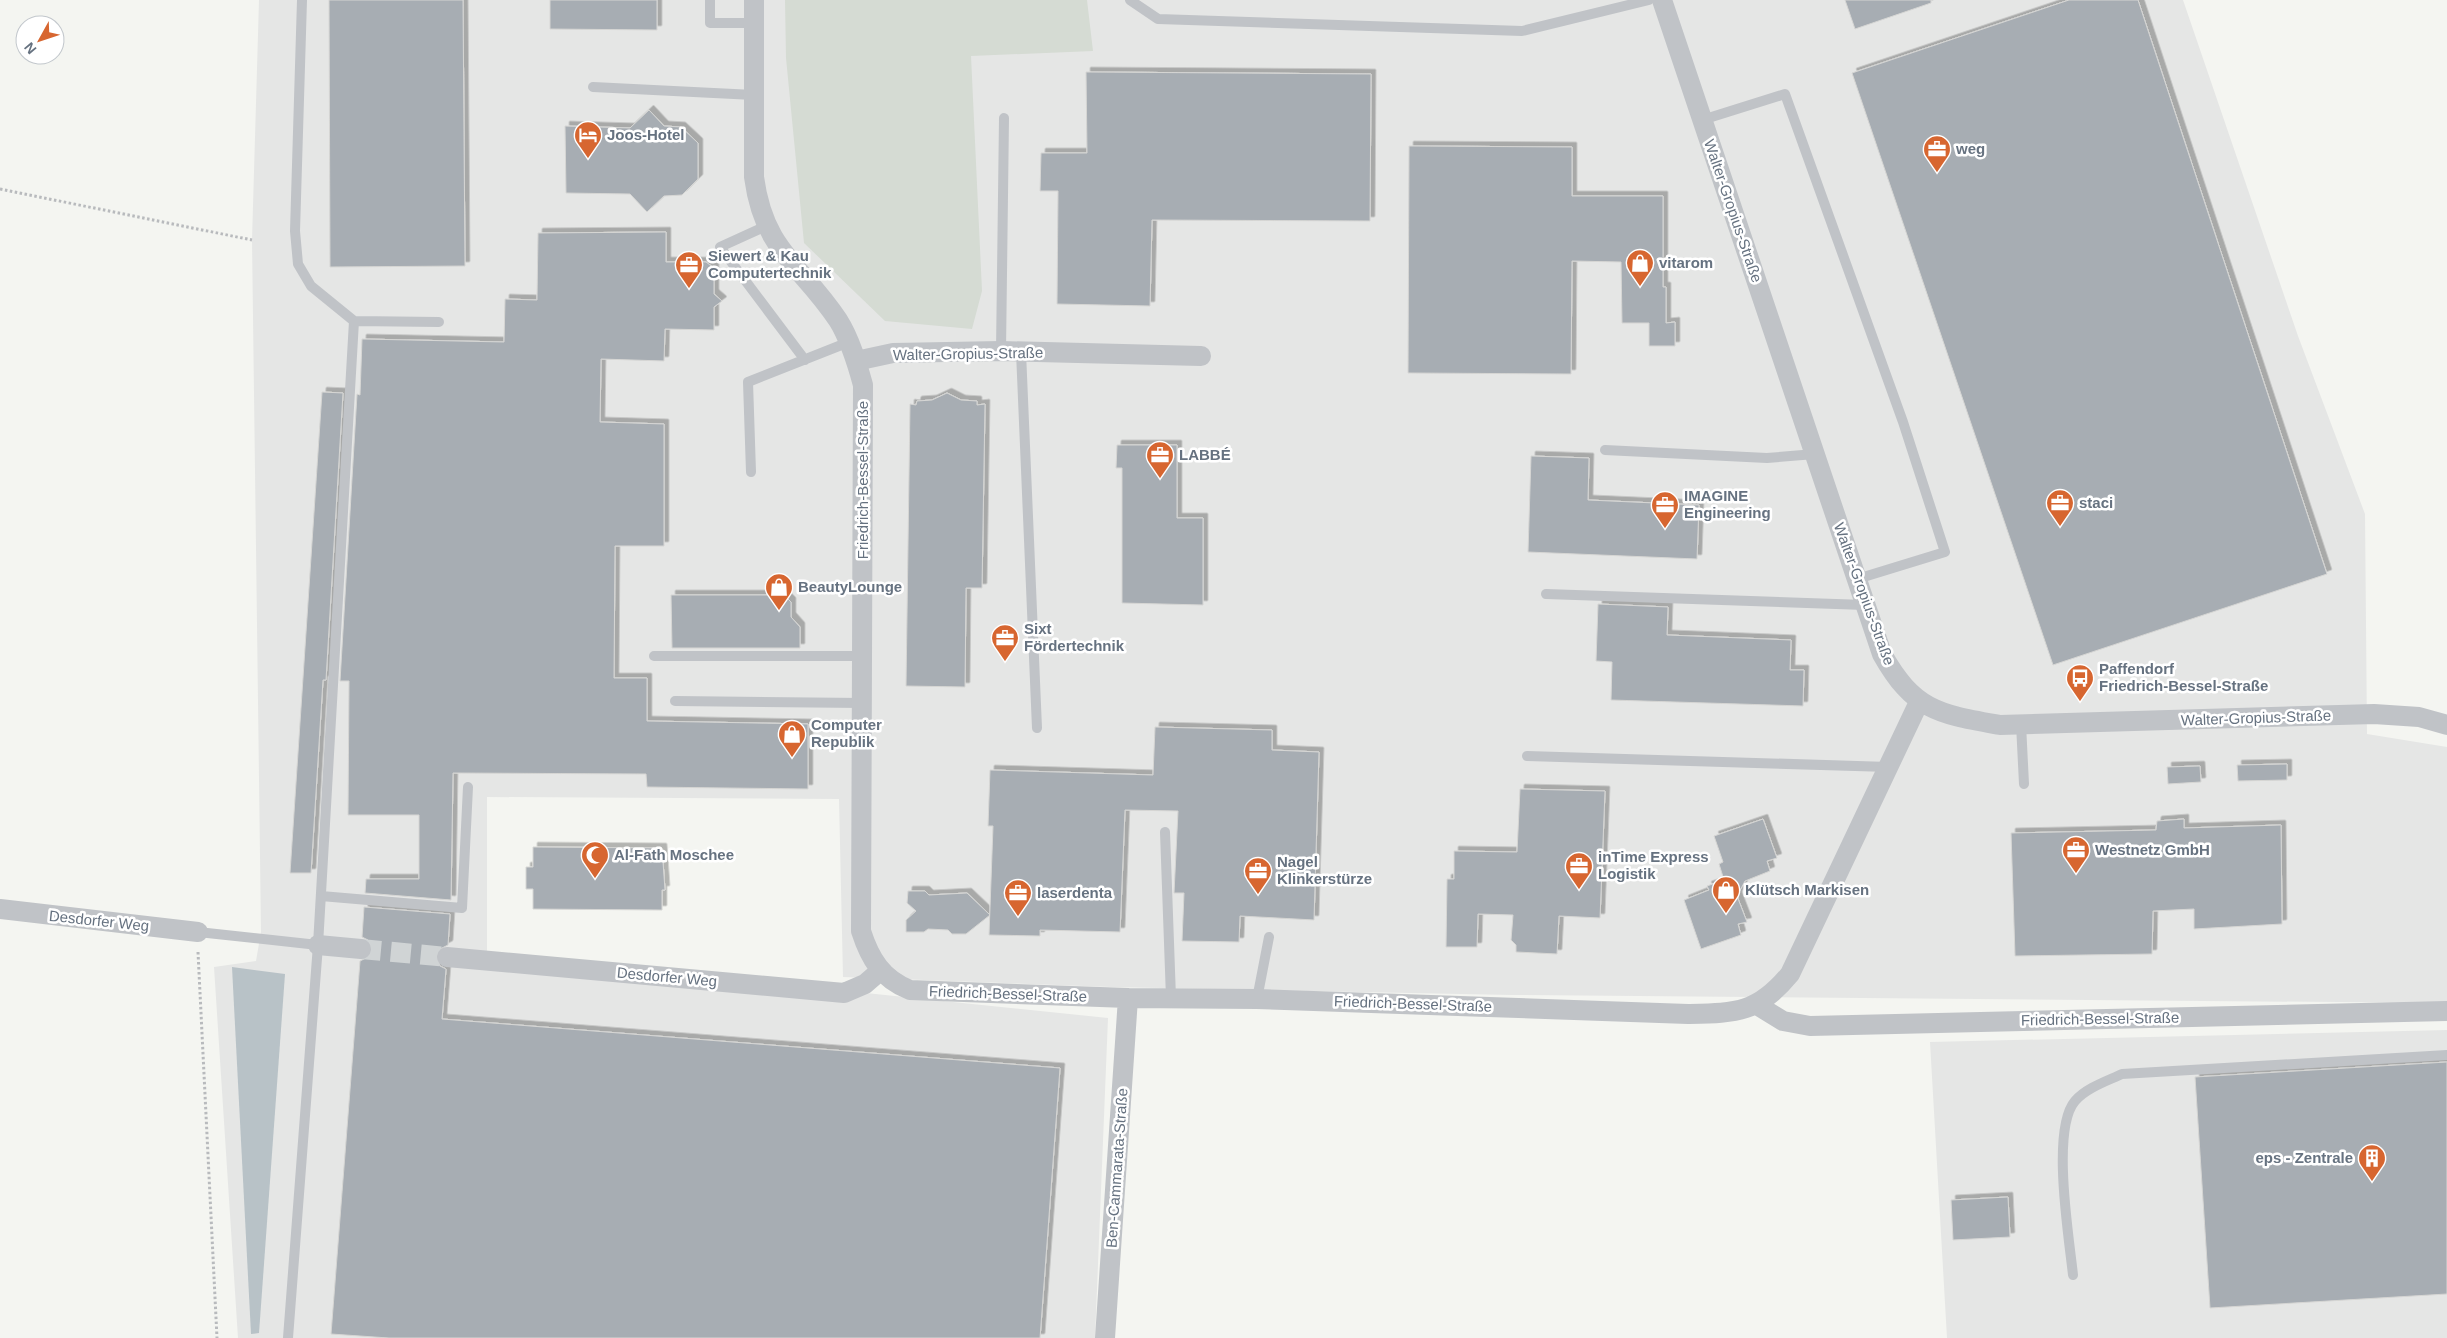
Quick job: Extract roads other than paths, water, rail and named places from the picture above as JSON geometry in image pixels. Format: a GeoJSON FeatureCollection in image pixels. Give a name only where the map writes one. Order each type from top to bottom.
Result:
{"type":"FeatureCollection","features":[{"type":"Feature","properties":{"kind":"street"},"geometry":{"type":"LineString","coordinates":[[754,0],[754,177],[757,202],[766,226],[780,251],[818,292],[839,322],[856,361]]}},
{"type":"Feature","properties":{"kind":"street","name":"Walter-Gropius-Straße"},"geometry":{"type":"LineString","coordinates":[[1662,0],[1865,605],[1886,661],[1894,676],[1919,702],[1955,717],[2000,724],[2374,714],[2420,717],[2447,725]]}},
{"type":"Feature","properties":{"kind":"street","name":"Walter-Gropius-Straße"},"geometry":{"type":"LineString","coordinates":[[856,361],[893,353],[1021,352],[1201,356]]}},
{"type":"Feature","properties":{"kind":"street","name":"Friedrich-Bessel-Straße"},"geometry":{"type":"LineString","coordinates":[[856,361],[863,393],[861,931],[867,949],[880,971],[897,985],[910,990],[1128,998],[1257,999],[1688,1014],[1721,1013],[1757,1005],[1776,992],[1790,974],[1919,702]]}},
{"type":"Feature","properties":{"kind":"street","name":"Desdorfer Weg"},"geometry":{"type":"LineString","coordinates":[[0,910],[198,932]]}},
{"type":"Feature","properties":{"kind":"street"},"geometry":{"type":"LineString","coordinates":[[318,945],[361,949]]}},
{"type":"Feature","properties":{"kind":"street","name":"Desdorfer Weg"},"geometry":{"type":"LineString","coordinates":[[447,957],[844,993],[865,984],[880,971]]}},
{"type":"Feature","properties":{"kind":"street","name":"Ben-Cammarata-Straße"},"geometry":{"type":"LineString","coordinates":[[1105,1338],[1128,998]]}},
{"type":"Feature","properties":{"kind":"street","name":"Friedrich-Bessel-Straße"},"geometry":{"type":"LineString","coordinates":[[1757,1005],[1783,1021],[1810,1026],[2447,1011]]}},
{"type":"Feature","properties":{"kind":"lane"},"geometry":{"type":"LineString","coordinates":[[302,0],[295,231],[298,264],[311,286],[354,322],[440,322]]}},
{"type":"Feature","properties":{"kind":"lane"},"geometry":{"type":"LineString","coordinates":[[710,0],[710,23],[754,23]]}},
{"type":"Feature","properties":{"kind":"lane"},"geometry":{"type":"LineString","coordinates":[[1130,0],[1158,19],[1462,27],[1522,31],[1649,0]]}},
{"type":"Feature","properties":{"kind":"lane"},"geometry":{"type":"LineString","coordinates":[[593,87],[754,95]]}},
{"type":"Feature","properties":{"kind":"lane"},"geometry":{"type":"LineString","coordinates":[[1702,120],[1785,94],[1903,422],[1945,552],[1857,579]]}},
{"type":"Feature","properties":{"kind":"lane"},"geometry":{"type":"LineString","coordinates":[[1001,352],[1004,118]]}},
{"type":"Feature","properties":{"kind":"lane"},"geometry":{"type":"LineString","coordinates":[[766,226],[720,247],[805,360]]}},
{"type":"Feature","properties":{"kind":"lane"},"geometry":{"type":"LineString","coordinates":[[288,1338],[318,945],[354,322]]}},
{"type":"Feature","properties":{"kind":"lane"},"geometry":{"type":"LineString","coordinates":[[751,472],[748,382],[848,342]]}},
{"type":"Feature","properties":{"kind":"lane"},"geometry":{"type":"LineString","coordinates":[[1021,352],[1036,728]]}},
{"type":"Feature","properties":{"kind":"lane"},"geometry":{"type":"LineString","coordinates":[[1605,450],[1767,458],[1815,454]]}},
{"type":"Feature","properties":{"kind":"lane"},"geometry":{"type":"LineString","coordinates":[[1546,594],[1865,605]]}},
{"type":"Feature","properties":{"kind":"lane"},"geometry":{"type":"LineString","coordinates":[[654,656],[863,656]]}},
{"type":"Feature","properties":{"kind":"lane"},"geometry":{"type":"LineString","coordinates":[[676,701],[863,704]]}},
{"type":"Feature","properties":{"kind":"lane"},"geometry":{"type":"LineString","coordinates":[[2021,724],[2024,784]]}},
{"type":"Feature","properties":{"kind":"lane"},"geometry":{"type":"LineString","coordinates":[[1527,756],[1889,767]]}},
{"type":"Feature","properties":{"kind":"lane"},"geometry":{"type":"LineString","coordinates":[[321,896],[462,908],[468,787]]}},
{"type":"Feature","properties":{"kind":"lane"},"geometry":{"type":"LineString","coordinates":[[1165,832],[1171,998]]}},
{"type":"Feature","properties":{"kind":"lane"},"geometry":{"type":"LineString","coordinates":[[198,932],[318,945]]}},
{"type":"Feature","properties":{"kind":"lane"},"geometry":{"type":"LineString","coordinates":[[1257,999],[1269,937]]}},
{"type":"Feature","properties":{"kind":"lane"},"geometry":{"type":"LineString","coordinates":[[2073,1275],[2062,1151],[2065,1122],[2075,1101],[2092,1089],[2122,1074],[2447,1055]]}},
{"type":"Feature","properties":{"kind":"tunnel"},"geometry":{"type":"LineString","coordinates":[[361,949],[447,957]]}},
{"type":"Feature","properties":{"kind":"place","name":"Joos-Hotel"},"geometry":{"type":"Point","coordinates":[588,159]}},
{"type":"Feature","properties":{"kind":"place","name":"weg"},"geometry":{"type":"Point","coordinates":[1937,173]}},
{"type":"Feature","properties":{"kind":"place","name":"vitarom"},"geometry":{"type":"Point","coordinates":[1640,287]}},
{"type":"Feature","properties":{"kind":"place","name":"Siewert & Kau Computertechnik"},"geometry":{"type":"Point","coordinates":[689,289]}},
{"type":"Feature","properties":{"kind":"place","name":"LABBÉ"},"geometry":{"type":"Point","coordinates":[1160,479]}},
{"type":"Feature","properties":{"kind":"place","name":"staci"},"geometry":{"type":"Point","coordinates":[2060,527]}},
{"type":"Feature","properties":{"kind":"place","name":"IMAGINE Engineering"},"geometry":{"type":"Point","coordinates":[1665,529]}},
{"type":"Feature","properties":{"kind":"place","name":"BeautyLounge"},"geometry":{"type":"Point","coordinates":[779,611]}},
{"type":"Feature","properties":{"kind":"place","name":"Sixt Fördertechnik"},"geometry":{"type":"Point","coordinates":[1005,662]}},
{"type":"Feature","properties":{"kind":"place","name":"Paffendorf Friedrich-Bessel-Straße"},"geometry":{"type":"Point","coordinates":[2080,702]}},
{"type":"Feature","properties":{"kind":"place","name":"Computer Republik"},"geometry":{"type":"Point","coordinates":[792,758]}},
{"type":"Feature","properties":{"kind":"place","name":"Westnetz GmbH"},"geometry":{"type":"Point","coordinates":[2076,874]}},
{"type":"Feature","properties":{"kind":"place","name":"Al-Fath Moschee"},"geometry":{"type":"Point","coordinates":[595,879]}},
{"type":"Feature","properties":{"kind":"place","name":"inTime Express Logistik"},"geometry":{"type":"Point","coordinates":[1579,890]}},
{"type":"Feature","properties":{"kind":"place","name":"Nagel Klinkerstürze"},"geometry":{"type":"Point","coordinates":[1258,895]}},
{"type":"Feature","properties":{"kind":"place","name":"Klütsch Markisen"},"geometry":{"type":"Point","coordinates":[1726,914]}},
{"type":"Feature","properties":{"kind":"place","name":"laserdenta"},"geometry":{"type":"Point","coordinates":[1018,917]}},
{"type":"Feature","properties":{"kind":"place","name":"eps - Zentrale"},"geometry":{"type":"Point","coordinates":[2372,1182]}}]}
